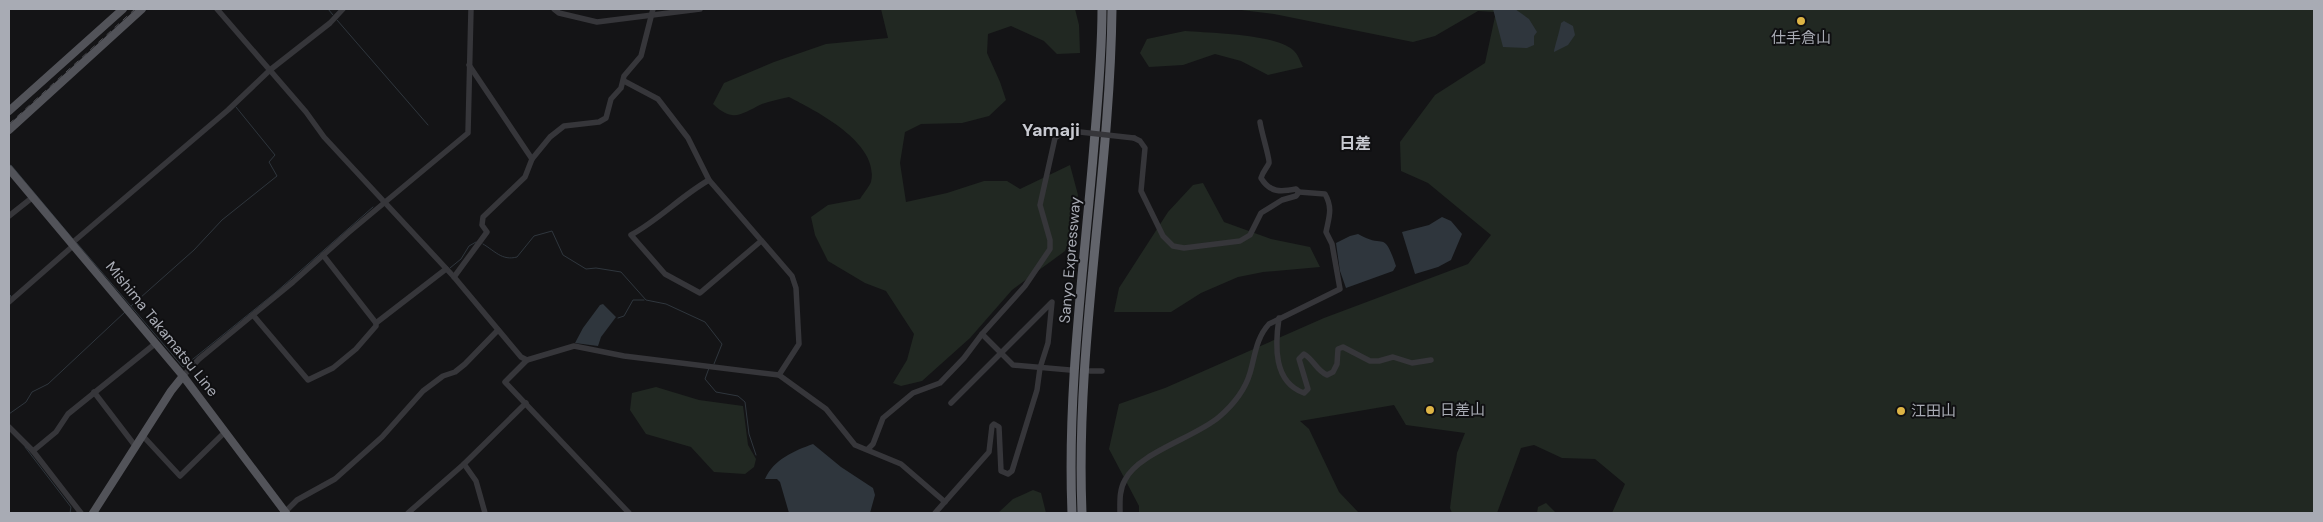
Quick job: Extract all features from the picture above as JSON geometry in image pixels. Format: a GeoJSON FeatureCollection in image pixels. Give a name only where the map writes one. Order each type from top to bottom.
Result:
{"type":"FeatureCollection","features":[{"type":"Feature","properties":{"kind":"highway","name":"Sanyo Expressway"},"geometry":{"type":"LineString","coordinates":[[1072,513],[1072,421],[1076,347],[1098,101],[1102,9]]}},
{"type":"Feature","properties":{"kind":"highway","name":"Sanyo Expressway"},"geometry":{"type":"LineString","coordinates":[[1082,513],[1082,432],[1087,347],[1108,102],[1112,9]]}},
{"type":"Feature","properties":{"kind":"main road"},"geometry":{"type":"LineString","coordinates":[[9,111],[123,9]]}},
{"type":"Feature","properties":{"kind":"main road"},"geometry":{"type":"LineString","coordinates":[[9,130],[142,9]]}},
{"type":"Feature","properties":{"kind":"main road","name":"Mishima Takamatsu Line"},"geometry":{"type":"LineString","coordinates":[[9,169],[74,242],[184,376],[285,513]]}},
{"type":"Feature","properties":{"kind":"main road"},"geometry":{"type":"LineString","coordinates":[[93,513],[171,391],[184,376]]}},
{"type":"Feature","properties":{"kind":"street"},"geometry":{"type":"LineString","coordinates":[[217,9],[306,112],[324,137],[454,277],[521,357],[527,360]]}},
{"type":"Feature","properties":{"kind":"street"},"geometry":{"type":"LineString","coordinates":[[10,298],[228,110],[270,70],[330,23],[343,9]]}},
{"type":"Feature","properties":{"kind":"street"},"geometry":{"type":"LineString","coordinates":[[184,376],[199,359],[468,133],[471,9]]}},
{"type":"Feature","properties":{"kind":"street"},"geometry":{"type":"LineString","coordinates":[[554,9],[558,13],[597,22],[700,9]]}},
{"type":"Feature","properties":{"kind":"street"},"geometry":{"type":"LineString","coordinates":[[454,277],[487,232],[482,226],[483,217],[525,177],[532,158],[539,148],[564,126],[602,121],[606,118],[611,99],[621,88],[624,76],[641,56],[653,16],[653,9]]}},
{"type":"Feature","properties":{"kind":"street"},"geometry":{"type":"LineString","coordinates":[[469,65],[532,158]]}},
{"type":"Feature","properties":{"kind":"street"},"geometry":{"type":"LineString","coordinates":[[624,81],[658,99],[688,138],[709,180],[792,276],[796,288],[799,344],[779,374]]}},
{"type":"Feature","properties":{"kind":"street"},"geometry":{"type":"LineString","coordinates":[[1120,513],[1120,496],[1124,480],[1129,472],[1161,451],[1203,429],[1228,409],[1246,384],[1263,331],[1279,318],[1340,290],[1332,244],[1326,232],[1331,212],[1329,202],[1325,194],[1299,192],[1296,189],[1286,192],[1267,187],[1262,178],[1263,171],[1269,163],[1261,134],[1260,122]]}},
{"type":"Feature","properties":{"kind":"street"},"geometry":{"type":"LineString","coordinates":[[868,449],[873,444],[883,418],[913,392],[940,382],[964,358],[982,334],[1025,286],[1050,249],[1050,240],[1040,205],[1055,138],[1062,133],[1071,132],[1134,138],[1140,141],[1145,148],[1141,190],[1163,236],[1173,246],[1184,248],[1245,238],[1250,235],[1261,213],[1282,200],[1296,196],[1299,192]]}},
{"type":"Feature","properties":{"kind":"street"},"geometry":{"type":"LineString","coordinates":[[709,180],[685,194],[653,222],[631,235],[665,274],[700,293],[761,241]]}},
{"type":"Feature","properties":{"kind":"street"},"geometry":{"type":"LineString","coordinates":[[9,216],[33,197]]}},
{"type":"Feature","properties":{"kind":"street"},"geometry":{"type":"LineString","coordinates":[[323,255],[376,323]]}},
{"type":"Feature","properties":{"kind":"street"},"geometry":{"type":"LineString","coordinates":[[253,315],[308,380],[333,368],[351,353],[376,326],[376,323],[446,269]]}},
{"type":"Feature","properties":{"kind":"street"},"geometry":{"type":"LineString","coordinates":[[935,513],[990,452],[992,426],[994,424],[999,427],[1002,471],[1008,474],[1012,471],[1037,390],[1040,368],[1048,343],[1052,302],[952,403]]}},
{"type":"Feature","properties":{"kind":"street"},"geometry":{"type":"LineString","coordinates":[[1279,318],[1275,349],[1278,360],[1285,378],[1304,393],[1308,389],[1299,360],[1304,354],[1312,360],[1320,372],[1327,375],[1333,372],[1337,364],[1338,349],[1343,347],[1370,360],[1379,361],[1393,357],[1412,362],[1430,360]]}},
{"type":"Feature","properties":{"kind":"street"},"geometry":{"type":"LineString","coordinates":[[285,513],[297,500],[335,479],[382,437],[423,391],[443,376],[455,372],[465,364],[498,330]]}},
{"type":"Feature","properties":{"kind":"street"},"geometry":{"type":"LineString","coordinates":[[982,334],[1013,365],[1070,370]]}},
{"type":"Feature","properties":{"kind":"street"},"geometry":{"type":"LineString","coordinates":[[34,452],[56,432],[68,414],[156,342]]}},
{"type":"Feature","properties":{"kind":"street"},"geometry":{"type":"LineString","coordinates":[[629,513],[505,382],[527,360],[574,346],[624,356],[779,374],[826,409],[855,445],[901,464],[945,502]]}},
{"type":"Feature","properties":{"kind":"street"},"geometry":{"type":"LineString","coordinates":[[1090,371],[1102,371]]}},
{"type":"Feature","properties":{"kind":"street"},"geometry":{"type":"LineString","coordinates":[[94,392],[136,447]]}},
{"type":"Feature","properties":{"kind":"street"},"geometry":{"type":"LineString","coordinates":[[408,513],[464,464],[526,403]]}},
{"type":"Feature","properties":{"kind":"street"},"geometry":{"type":"LineString","coordinates":[[9,427],[34,452],[81,513]]}},
{"type":"Feature","properties":{"kind":"street"},"geometry":{"type":"LineString","coordinates":[[143,436],[180,476],[225,432]]}},
{"type":"Feature","properties":{"kind":"street"},"geometry":{"type":"LineString","coordinates":[[464,464],[476,481],[485,513]]}},
{"type":"Feature","properties":{"kind":"shaded area"},"geometry":{"type":"Polygon","coordinates":[[[881,9],[1075,9],[1079,25],[1080,53],[1057,54],[1044,41],[1011,26],[988,34],[987,53],[1006,100],[989,116],[962,123],[921,124],[905,132],[900,163],[906,202],[947,193],[984,181],[1007,181],[1020,189],[1070,165],[1078,195],[1074,225],[1065,251],[1012,290],[970,338],[922,381],[901,386],[893,383],[907,360],[914,334],[886,291],[865,283],[828,261],[815,235],[811,217],[828,205],[860,199],[871,182],[871,168],[866,154],[844,130],[789,97],[765,103],[737,115],[726,113],[713,104],[724,83],[774,62],[826,44],[888,38],[881,9]]]}},
{"type":"Feature","properties":{"kind":"shaded area"},"geometry":{"type":"Polygon","coordinates":[[[1233,9],[2314,9],[2314,513],[1612,513],[1625,484],[1595,459],[1562,458],[1534,445],[1521,448],[1497,513],[1452,513],[1450,508],[1457,453],[1465,433],[1406,425],[1394,405],[1300,421],[1309,429],[1339,492],[1359,513],[1139,513],[1139,506],[1109,449],[1119,404],[1165,388],[1324,318],[1468,264],[1491,235],[1428,183],[1401,171],[1400,142],[1435,95],[1485,63],[1496,12],[1478,11],[1435,36],[1413,42],[1274,14],[1233,9]]]}},
{"type":"Feature","properties":{"kind":"shaded area"},"geometry":{"type":"Polygon","coordinates":[[[1493,9],[1515,9],[1529,19],[1537,32],[1534,36],[1534,45],[1527,48],[1503,47],[1493,9]]]}},
{"type":"Feature","properties":{"kind":"shaded area"},"geometry":{"type":"Polygon","coordinates":[[[1564,21],[1573,26],[1575,35],[1568,45],[1554,52],[1561,23],[1564,21]]]}},
{"type":"Feature","properties":{"kind":"shaded area"},"geometry":{"type":"Polygon","coordinates":[[[1185,31],[1242,35],[1272,41],[1293,50],[1303,67],[1268,75],[1241,61],[1215,54],[1183,65],[1149,67],[1140,53],[1147,39],[1185,31]]]}},
{"type":"Feature","properties":{"kind":"shaded area"},"geometry":{"type":"Polygon","coordinates":[[[1203,183],[1224,222],[1271,239],[1310,247],[1320,267],[1263,272],[1238,277],[1201,293],[1171,312],[1114,312],[1119,288],[1168,212],[1193,185],[1203,183]]]}},
{"type":"Feature","properties":{"kind":"shaded area"},"geometry":{"type":"Polygon","coordinates":[[[1442,217],[1451,221],[1462,234],[1451,260],[1438,267],[1415,274],[1402,232],[1429,225],[1442,217]]]}},
{"type":"Feature","properties":{"kind":"shaded area"},"geometry":{"type":"Polygon","coordinates":[[[1358,234],[1385,243],[1392,254],[1396,266],[1393,271],[1346,288],[1340,271],[1336,243],[1358,234]]]}},
{"type":"Feature","properties":{"kind":"shaded area"},"geometry":{"type":"Polygon","coordinates":[[[603,304],[616,317],[601,337],[598,346],[575,343],[583,328],[600,305],[603,304]]]}},
{"type":"Feature","properties":{"kind":"shaded area"},"geometry":{"type":"Polygon","coordinates":[[[656,387],[699,400],[743,406],[748,445],[756,459],[754,467],[745,474],[714,472],[691,447],[646,434],[630,410],[632,393],[656,387]]]}},
{"type":"Feature","properties":{"kind":"shaded area"},"geometry":{"type":"Polygon","coordinates":[[[813,444],[841,467],[873,488],[875,495],[870,513],[789,513],[780,482],[777,479],[765,479],[779,461],[813,444]]]}},
{"type":"Feature","properties":{"kind":"shaded area"},"geometry":{"type":"Polygon","coordinates":[[[1033,490],[1041,493],[1046,513],[998,513],[1013,499],[1033,490]]]}},
{"type":"Feature","properties":{"kind":"shaded area"},"geometry":{"type":"Polygon","coordinates":[[[1546,503],[1555,513],[1537,513],[1538,507],[1546,503]]]}},
{"type":"Feature","properties":{"kind":"waterway"},"geometry":{"type":"LineString","coordinates":[[328,9],[333,15]]}},
{"type":"Feature","properties":{"kind":"waterway"},"geometry":{"type":"LineString","coordinates":[[337,20],[428,125]]}},
{"type":"Feature","properties":{"kind":"waterway"},"geometry":{"type":"LineString","coordinates":[[131,306],[194,250],[222,220],[277,176],[269,162],[275,155],[236,107]]}},
{"type":"Feature","properties":{"kind":"waterway"},"geometry":{"type":"LineString","coordinates":[[11,165],[73,239]]}},
{"type":"Feature","properties":{"kind":"waterway"},"geometry":{"type":"LineString","coordinates":[[76,242],[183,367],[275,293],[373,207]]}},
{"type":"Feature","properties":{"kind":"waterway"},"geometry":{"type":"LineString","coordinates":[[483,244],[507,258],[512,258],[517,257],[534,236],[552,231],[563,255],[586,269],[596,268],[621,272],[646,300],[666,304],[705,322],[722,344],[714,364]]}},
{"type":"Feature","properties":{"kind":"waterway"},"geometry":{"type":"LineString","coordinates":[[450,268],[461,259],[469,246],[476,242]]}},
{"type":"Feature","properties":{"kind":"waterway"},"geometry":{"type":"LineString","coordinates":[[9,294],[11,296],[9,298]]}},
{"type":"Feature","properties":{"kind":"waterway"},"geometry":{"type":"LineString","coordinates":[[618,318],[624,316],[633,300],[644,300]]}},
{"type":"Feature","properties":{"kind":"waterway"},"geometry":{"type":"LineString","coordinates":[[9,414],[26,402],[32,392],[48,384],[125,312]]}},
{"type":"Feature","properties":{"kind":"waterway"},"geometry":{"type":"LineString","coordinates":[[709,368],[705,379],[716,392],[738,396],[745,402],[749,434],[756,455]]}},
{"type":"Feature","properties":{"kind":"waterway"},"geometry":{"type":"LineString","coordinates":[[25,447],[71,507],[70,513]]}},
{"type":"Feature","properties":{"kind":"railway"},"geometry":{"type":"LineString","coordinates":[[9,124],[135,9]]}},
{"type":"Feature","properties":{"kind":"place","name":"仕手倉山"},"geometry":{"type":"Point","coordinates":[1801,21]}},
{"type":"Feature","properties":{"kind":"place","name":"日差山"},"geometry":{"type":"Point","coordinates":[1430,410]}},
{"type":"Feature","properties":{"kind":"place","name":"江田山"},"geometry":{"type":"Point","coordinates":[1901,411]}},
{"type":"Feature","properties":{"kind":"district","name":"Yamaji"},"geometry":{"type":"Point","coordinates":[1051,130]}},
{"type":"Feature","properties":{"kind":"district","name":"日差"},"geometry":{"type":"Point","coordinates":[1355,143]}}]}
